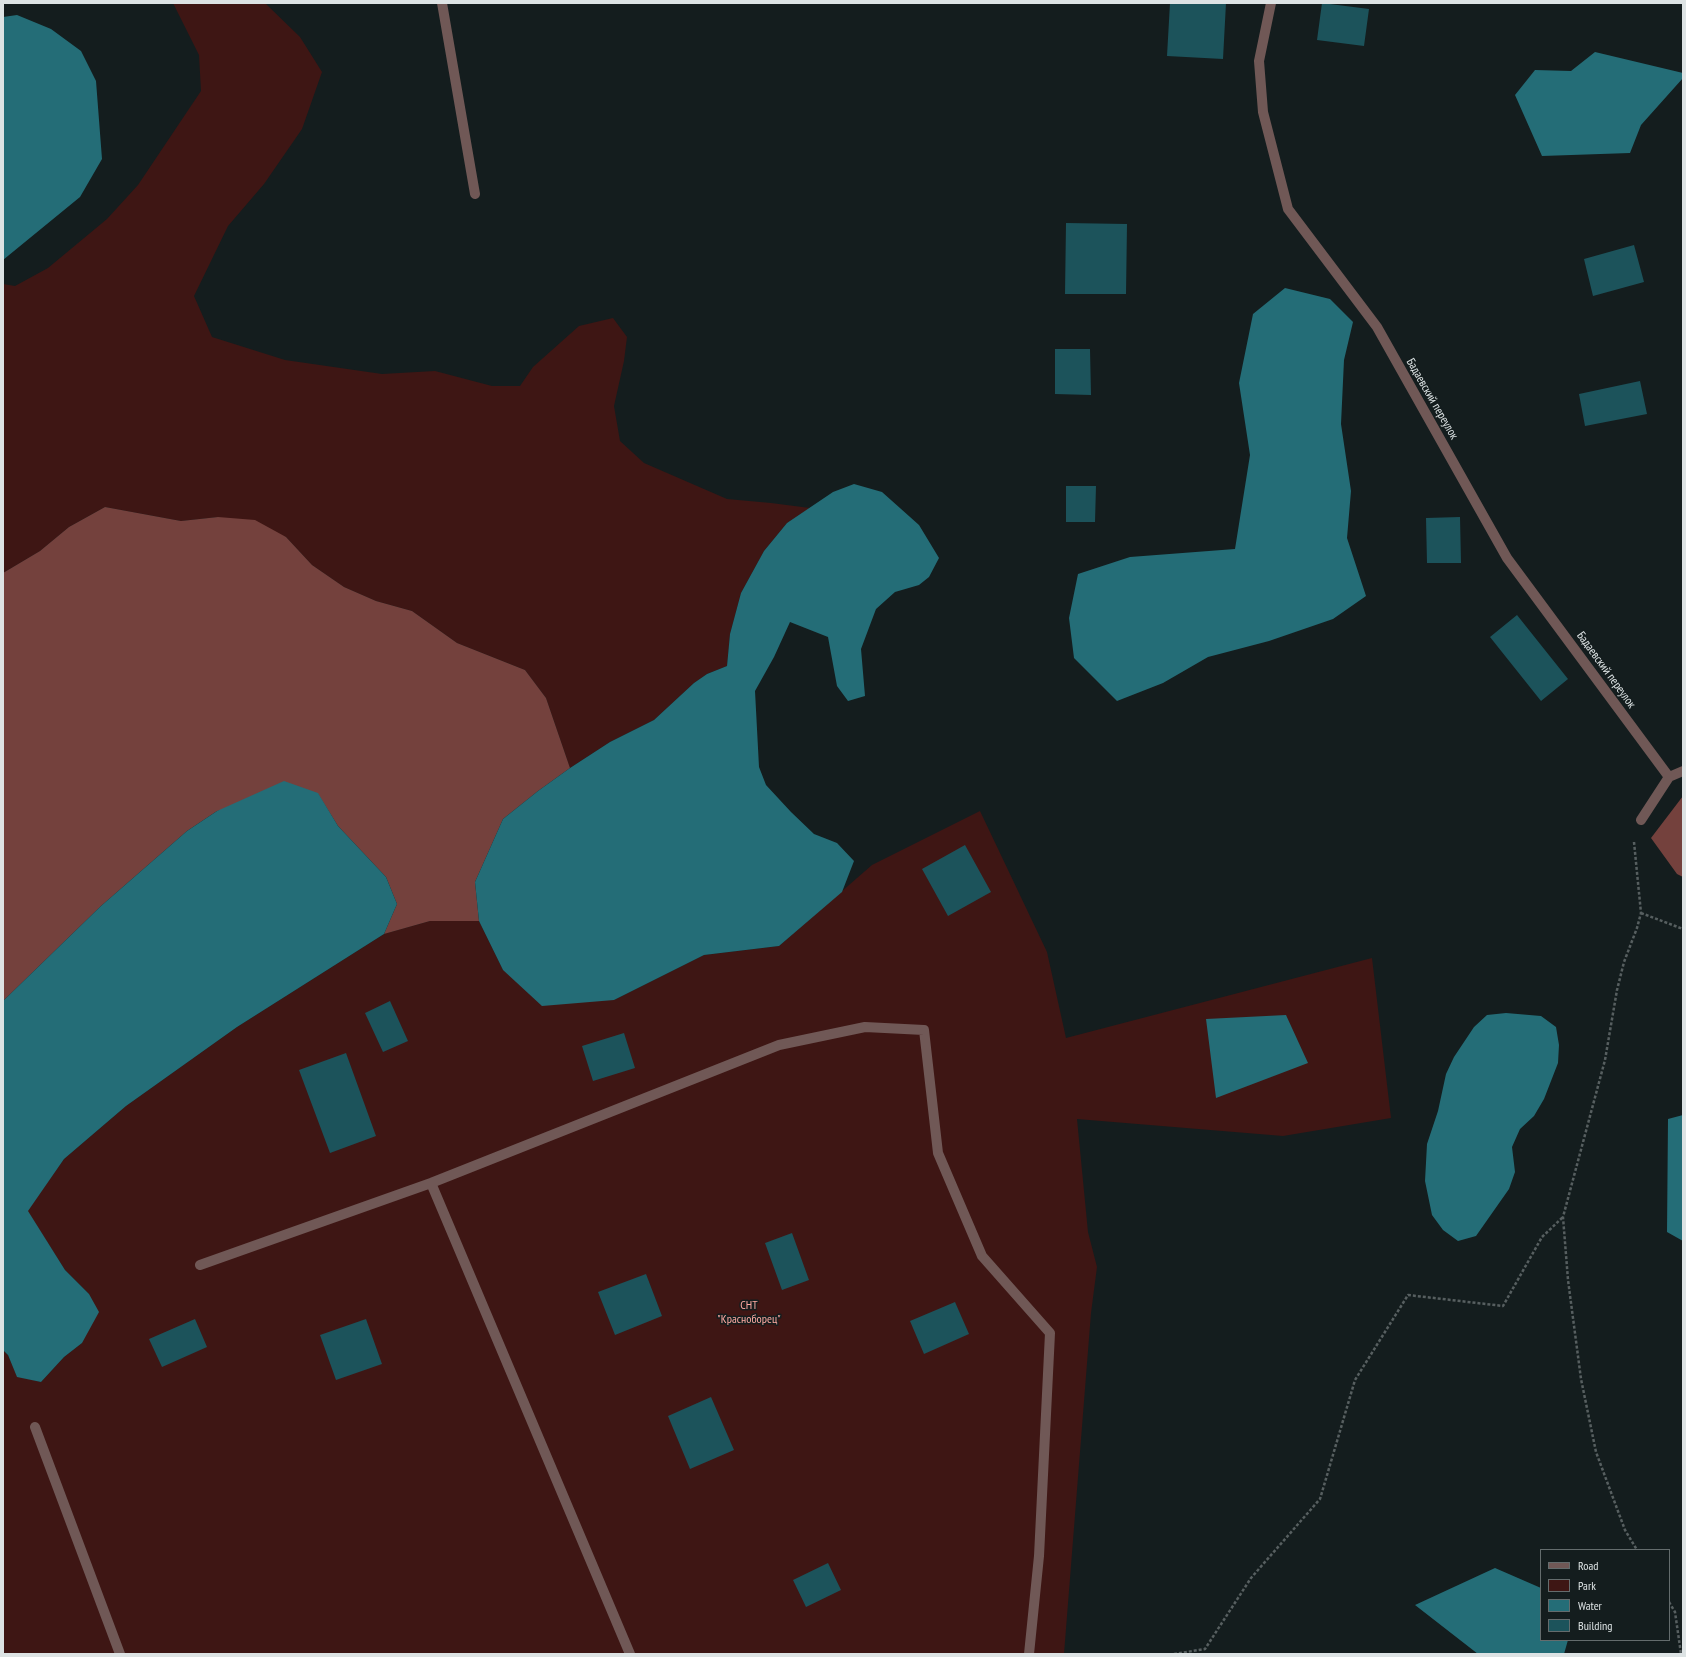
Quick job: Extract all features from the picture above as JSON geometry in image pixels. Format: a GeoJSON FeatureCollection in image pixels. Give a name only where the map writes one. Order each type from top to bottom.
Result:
{"type":"FeatureCollection","features":[{"type":"Feature","properties":{"kind":"street"},"geometry":{"type":"LineString","coordinates":[[442,3],[475,194]]}},
{"type":"Feature","properties":{"kind":"street","name":"Бадаевский переулок"},"geometry":{"type":"LineString","coordinates":[[1271,3],[1260,61],[1263,112],[1288,209],[1377,327],[1507,558],[1669,777]]}},
{"type":"Feature","properties":{"kind":"street"},"geometry":{"type":"LineString","coordinates":[[1641,820],[1669,777],[1683,771]]}},
{"type":"Feature","properties":{"kind":"street"},"geometry":{"type":"LineString","coordinates":[[200,1265],[431,1183],[779,1045],[865,1026],[924,1030],[938,1153],[982,1256],[1050,1333],[1039,1556],[1029,1654]]}},
{"type":"Feature","properties":{"kind":"street"},"geometry":{"type":"LineString","coordinates":[[431,1183],[630,1654]]}},
{"type":"Feature","properties":{"kind":"street"},"geometry":{"type":"LineString","coordinates":[[35,1427],[120,1654]]}},
{"type":"Feature","properties":{"kind":"path"},"geometry":{"type":"LineString","coordinates":[[1636,1549],[1625,1530],[1596,1452],[1580,1379],[1568,1280],[1564,1217],[1605,1060],[1617,990],[1624,962],[1641,913],[1634,841],[1641,820]]}},
{"type":"Feature","properties":{"kind":"path"},"geometry":{"type":"LineString","coordinates":[[1641,913],[1683,928]]}},
{"type":"Feature","properties":{"kind":"path"},"geometry":{"type":"LineString","coordinates":[[1174,1654],[1205,1649],[1251,1578],[1320,1499],[1355,1380],[1408,1295],[1503,1306],[1542,1237],[1564,1217]]}},
{"type":"Feature","properties":{"kind":"path"},"geometry":{"type":"LineString","coordinates":[[1670,1604],[1675,1612],[1681,1654]]}},
{"type":"Feature","properties":{"kind":"green space"},"geometry":{"type":"Polygon","coordinates":[[[173,3],[265,3],[300,37],[322,72],[302,129],[264,184],[228,226],[194,296],[212,337],[285,360],[382,374],[435,371],[492,386],[520,386],[533,367],[579,326],[613,318],[627,337],[624,361],[614,406],[620,441],[644,463],[727,499],[810,508],[787,523],[764,551],[741,593],[730,634],[727,666],[707,674],[694,683],[654,720],[610,742],[570,768],[546,698],[525,670],[457,643],[412,611],[376,601],[344,587],[312,565],[286,537],[218,517],[181,521],[105,507],[69,527],[40,551],[3,573],[3,284],[15,286],[48,268],[107,219],[138,185],[201,91],[199,55],[173,3]]]}},
{"type":"Feature","properties":{"kind":"green space","name":"СНТ \"Красноборец\""},"geometry":{"type":"Polygon","coordinates":[[[980,811],[1047,952],[1066,1038],[1372,958],[1391,1118],[1283,1136],[1077,1119],[1088,1232],[1097,1267],[1091,1313],[1064,1654],[3,1654],[3,1350],[8,1355],[17,1376],[41,1382],[64,1357],[82,1343],[89,1294],[65,1270],[27,1211],[64,1159],[126,1106],[237,1027],[384,934],[430,921],[479,921],[503,970],[614,1000],[704,955],[779,946],[872,865],[980,811]]]}},
{"type":"Feature","properties":{"kind":"shaded area"},"geometry":{"type":"Polygon","coordinates":[[[105,507],[181,521],[218,517],[255,520],[286,537],[312,565],[344,587],[376,601],[412,611],[457,643],[525,670],[546,698],[570,768],[503,819],[475,882],[479,921],[430,921],[384,934],[397,904],[386,877],[338,826],[318,794],[217,811],[187,831],[101,906],[3,1001],[3,573],[40,551],[69,527],[105,507]]]}},
{"type":"Feature","properties":{"kind":"shaded area"},"geometry":{"type":"Polygon","coordinates":[[[1683,796],[1683,877],[1677,874],[1651,838],[1683,796]]]}},
{"type":"Feature","properties":{"kind":"water"},"geometry":{"type":"Polygon","coordinates":[[[17,15],[51,29],[81,51],[96,81],[102,159],[80,197],[3,260],[3,17],[17,15]]]}},
{"type":"Feature","properties":{"kind":"water"},"geometry":{"type":"Polygon","coordinates":[[[1595,52],[1683,73],[1683,78],[1641,125],[1630,153],[1542,156],[1515,95],[1535,70],[1571,71],[1595,52]]]}},
{"type":"Feature","properties":{"kind":"water"},"geometry":{"type":"Polygon","coordinates":[[[1285,288],[1330,299],[1353,322],[1344,360],[1341,424],[1351,491],[1347,538],[1366,596],[1333,619],[1269,641],[1208,657],[1163,683],[1117,701],[1074,658],[1069,618],[1078,574],[1130,557],[1235,549],[1250,455],[1239,383],[1253,314],[1285,288]]]}},
{"type":"Feature","properties":{"kind":"water"},"geometry":{"type":"Polygon","coordinates":[[[854,484],[882,492],[919,525],[939,558],[929,577],[919,585],[895,592],[876,609],[861,649],[865,696],[848,701],[837,686],[828,637],[790,622],[774,657],[755,691],[759,767],[766,785],[814,834],[837,843],[854,861],[842,892],[779,946],[704,955],[614,1000],[542,1006],[503,970],[479,921],[475,882],[503,819],[570,768],[610,742],[654,720],[694,683],[707,674],[727,666],[730,634],[741,593],[764,551],[787,523],[833,492],[854,484]]]}},
{"type":"Feature","properties":{"kind":"water"},"geometry":{"type":"Polygon","coordinates":[[[284,781],[318,793],[338,826],[386,877],[397,904],[384,934],[237,1027],[126,1106],[64,1159],[28,1211],[65,1270],[89,1294],[99,1312],[82,1343],[64,1357],[41,1382],[17,1377],[8,1355],[3,1350],[3,1001],[101,906],[187,831],[217,811],[284,781]]]}},
{"type":"Feature","properties":{"kind":"water"},"geometry":{"type":"Polygon","coordinates":[[[1506,1013],[1541,1016],[1556,1027],[1559,1045],[1558,1063],[1544,1099],[1534,1116],[1520,1129],[1512,1147],[1515,1172],[1509,1189],[1476,1236],[1458,1241],[1443,1230],[1432,1215],[1425,1181],[1427,1144],[1438,1111],[1446,1074],[1454,1057],[1474,1027],[1487,1015],[1506,1013]]]}},
{"type":"Feature","properties":{"kind":"water"},"geometry":{"type":"Polygon","coordinates":[[[1286,1015],[1308,1063],[1216,1098],[1206,1019],[1286,1015]]]}},
{"type":"Feature","properties":{"kind":"water"},"geometry":{"type":"Polygon","coordinates":[[[1683,1115],[1683,1241],[1667,1232],[1668,1119],[1683,1115]]]}},
{"type":"Feature","properties":{"kind":"water"},"geometry":{"type":"Polygon","coordinates":[[[1495,1568],[1540,1588],[1540,1641],[1568,1641],[1564,1654],[1478,1654],[1415,1605],[1495,1568]]]}},
{"type":"Feature","properties":{"kind":"building"},"geometry":{"type":"Polygon","coordinates":[[[1170,3],[1226,3],[1223,59],[1167,56],[1170,3]]]}},
{"type":"Feature","properties":{"kind":"building"},"geometry":{"type":"Polygon","coordinates":[[[1322,3],[1369,9],[1364,46],[1317,40],[1322,3]]]}},
{"type":"Feature","properties":{"kind":"building"},"geometry":{"type":"Polygon","coordinates":[[[1066,223],[1127,224],[1126,294],[1065,294],[1066,223]]]}},
{"type":"Feature","properties":{"kind":"building"},"geometry":{"type":"Polygon","coordinates":[[[1634,245],[1644,282],[1593,296],[1584,259],[1634,245]]]}},
{"type":"Feature","properties":{"kind":"building"},"geometry":{"type":"Polygon","coordinates":[[[1055,349],[1090,349],[1091,395],[1055,394],[1055,349]]]}},
{"type":"Feature","properties":{"kind":"building"},"geometry":{"type":"Polygon","coordinates":[[[1640,381],[1647,414],[1585,426],[1579,394],[1640,381]]]}},
{"type":"Feature","properties":{"kind":"building"},"geometry":{"type":"Polygon","coordinates":[[[1066,486],[1096,486],[1095,522],[1066,522],[1066,486]]]}},
{"type":"Feature","properties":{"kind":"building"},"geometry":{"type":"Polygon","coordinates":[[[1460,517],[1461,563],[1427,563],[1426,518],[1460,517]]]}},
{"type":"Feature","properties":{"kind":"building"},"geometry":{"type":"Polygon","coordinates":[[[1517,615],[1568,679],[1541,701],[1490,637],[1517,615]]]}},
{"type":"Feature","properties":{"kind":"building"},"geometry":{"type":"Polygon","coordinates":[[[965,845],[991,892],[948,916],[922,869],[965,845]]]}},
{"type":"Feature","properties":{"kind":"building"},"geometry":{"type":"Polygon","coordinates":[[[390,1001],[408,1041],[383,1052],[365,1013],[390,1001]]]}},
{"type":"Feature","properties":{"kind":"building"},"geometry":{"type":"Polygon","coordinates":[[[624,1033],[635,1068],[593,1081],[582,1046],[624,1033]]]}},
{"type":"Feature","properties":{"kind":"building"},"geometry":{"type":"Polygon","coordinates":[[[346,1053],[376,1136],[330,1153],[299,1070],[346,1053]]]}},
{"type":"Feature","properties":{"kind":"building"},"geometry":{"type":"Polygon","coordinates":[[[792,1233],[809,1280],[782,1290],[765,1243],[792,1233]]]}},
{"type":"Feature","properties":{"kind":"building"},"geometry":{"type":"Polygon","coordinates":[[[646,1274],[662,1316],[615,1335],[598,1292],[646,1274]]]}},
{"type":"Feature","properties":{"kind":"building"},"geometry":{"type":"Polygon","coordinates":[[[955,1302],[969,1334],[924,1354],[910,1321],[955,1302]]]}},
{"type":"Feature","properties":{"kind":"building"},"geometry":{"type":"Polygon","coordinates":[[[195,1319],[207,1347],[162,1367],[149,1339],[195,1319]]]}},
{"type":"Feature","properties":{"kind":"building"},"geometry":{"type":"Polygon","coordinates":[[[366,1319],[382,1364],[336,1380],[320,1335],[366,1319]]]}},
{"type":"Feature","properties":{"kind":"building"},"geometry":{"type":"Polygon","coordinates":[[[711,1397],[734,1450],[690,1469],[668,1416],[711,1397]]]}},
{"type":"Feature","properties":{"kind":"building"},"geometry":{"type":"Polygon","coordinates":[[[828,1563],[841,1590],[806,1607],[793,1580],[828,1563]]]}}]}
